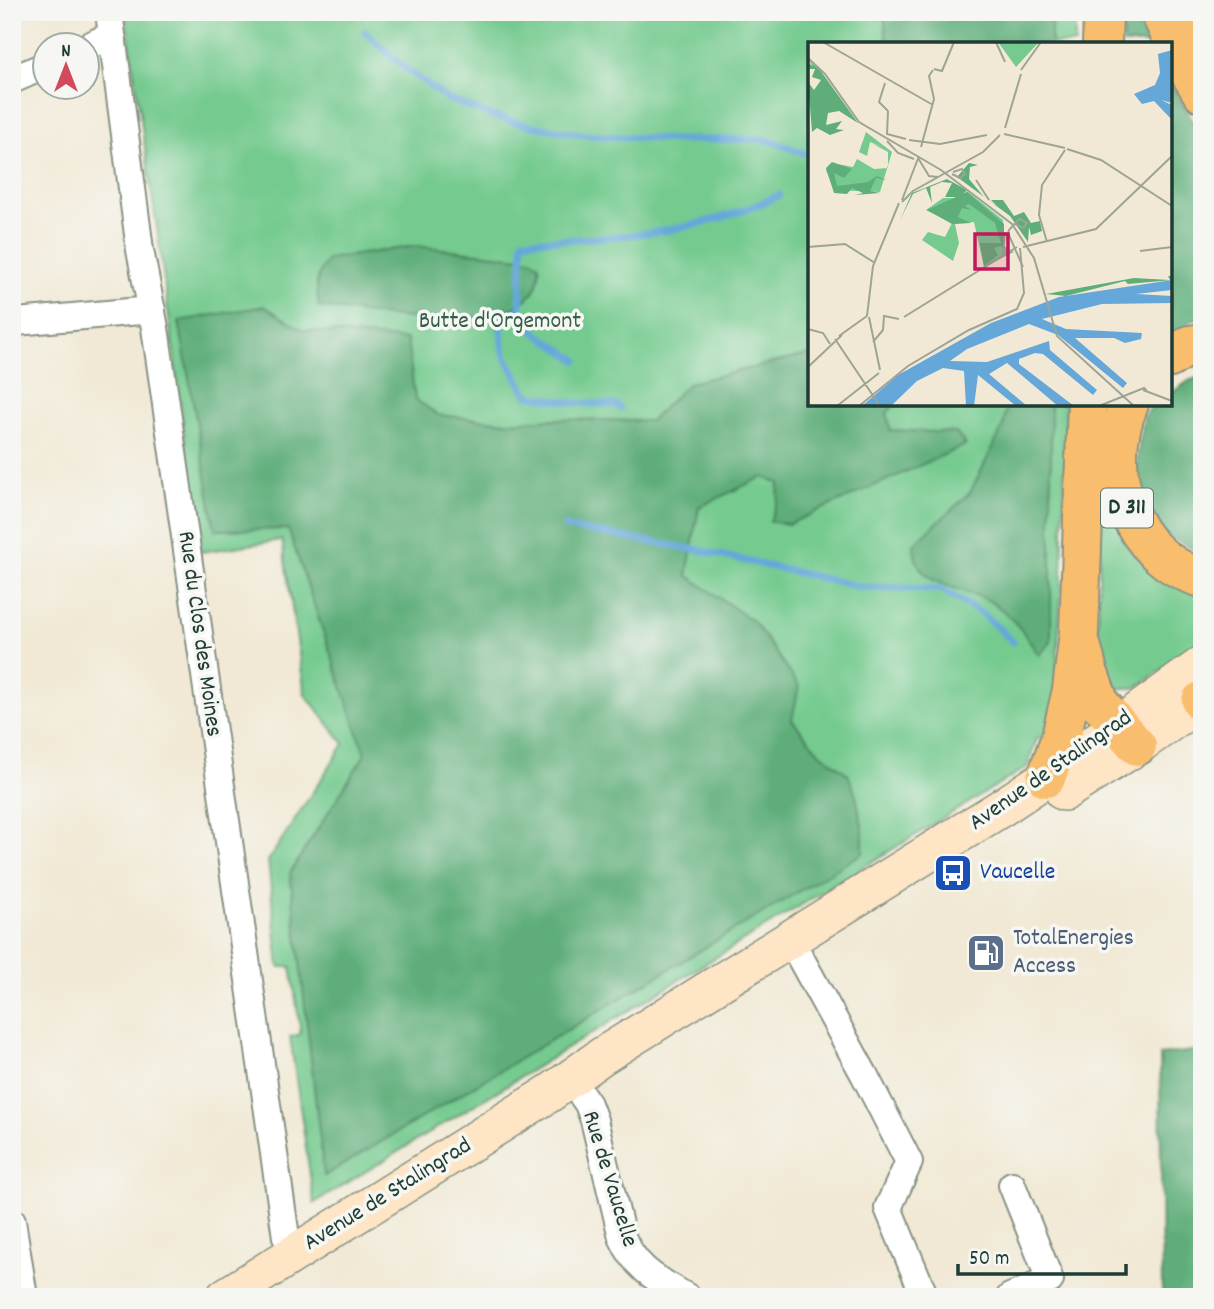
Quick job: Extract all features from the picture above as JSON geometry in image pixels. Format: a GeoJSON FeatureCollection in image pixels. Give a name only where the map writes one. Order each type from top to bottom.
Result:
{"type":"FeatureCollection","features":[{"type":"Feature","properties":{"kind":"main road"},"geometry":{"type":"LineString","coordinates":[[1102,42],[1103,12]]}},
{"type":"Feature","properties":{"kind":"main road"},"geometry":{"type":"LineString","coordinates":[[1160,12],[1182,60],[1202,93]]}},
{"type":"Feature","properties":{"kind":"main road"},"geometry":{"type":"LineString","coordinates":[[1192,12],[1202,51]]}},
{"type":"Feature","properties":{"kind":"main road"},"geometry":{"type":"LineString","coordinates":[[1172,357],[1189,345],[1202,343]]}},
{"type":"Feature","properties":{"kind":"main road"},"geometry":{"type":"LineString","coordinates":[[1046,778],[1061,737],[1072,690],[1079,632],[1087,406]]}},
{"type":"Feature","properties":{"kind":"main road","name":"D 311"},"geometry":{"type":"LineString","coordinates":[[1128,406],[1122,419],[1117,446],[1124,502],[1136,529],[1152,549],[1174,565],[1202,578]]}},
{"type":"Feature","properties":{"kind":"main road"},"geometry":{"type":"LineString","coordinates":[[1079,632],[1088,671],[1100,704],[1127,735]]}},
{"type":"Feature","properties":{"kind":"main road","name":"Avenue de Stalingrad"},"geometry":{"type":"LineString","coordinates":[[226,1297],[565,1085],[602,1056],[794,946],[1127,735],[1202,665]]}},
{"type":"Feature","properties":{"kind":"main road","name":"Avenue de Stalingrad"},"geometry":{"type":"LineString","coordinates":[[794,946],[1046,778],[1127,735],[1202,701]]}},
{"type":"Feature","properties":{"kind":"street","name":"Rue du Clos des Moines"},"geometry":{"type":"LineString","coordinates":[[102,36],[109,12]]}},
{"type":"Feature","properties":{"kind":"street","name":"Rue du Clos des Moines"},"geometry":{"type":"LineString","coordinates":[[102,53],[152,310],[286,1237],[296,1253]]}},
{"type":"Feature","properties":{"kind":"street"},"geometry":{"type":"LineString","coordinates":[[12,80],[32,71]]}},
{"type":"Feature","properties":{"kind":"street"},"geometry":{"type":"LineString","coordinates":[[14,319],[152,310]]}},
{"type":"Feature","properties":{"kind":"street"},"geometry":{"type":"LineString","coordinates":[[794,946],[909,1162],[888,1208],[925,1297]]}},
{"type":"Feature","properties":{"kind":"street","name":"Rue de Vaucelle"},"geometry":{"type":"LineString","coordinates":[[565,1085],[588,1104],[622,1237],[636,1264],[650,1276],[687,1297]]}},
{"type":"Feature","properties":{"kind":"street"},"geometry":{"type":"LineString","coordinates":[[1010,1297],[1050,1280],[1012,1185]]}},
{"type":"Feature","properties":{"kind":"street"},"geometry":{"type":"LineString","coordinates":[[12,1221],[14,1248],[24,1297]]}},
{"type":"Feature","properties":{"kind":"green space","name":"Butte d'Orgemont"},"geometry":{"type":"Polygon","coordinates":[[[125,12],[1075,12],[1075,42],[808,42],[808,406],[1066,406],[1062,580],[1054,715],[1049,732],[1037,739],[1027,767],[314,1203],[290,1037],[301,1034],[291,967],[279,967],[268,861],[344,744],[305,694],[282,540],[200,552],[125,12]]]}},
{"type":"Feature","properties":{"kind":"green space"},"geometry":{"type":"Polygon","coordinates":[[[884,12],[1051,12],[1051,42],[887,42],[884,12]]]}},
{"type":"Feature","properties":{"kind":"green space"},"geometry":{"type":"Polygon","coordinates":[[[1123,12],[1131,12],[1148,42],[1123,42],[1123,12]]]}},
{"type":"Feature","properties":{"kind":"green space"},"geometry":{"type":"Polygon","coordinates":[[[1172,86],[1202,138],[1202,319],[1194,319],[1172,336],[1172,86]]]}},
{"type":"Feature","properties":{"kind":"green space"},"geometry":{"type":"Polygon","coordinates":[[[416,246],[531,259],[539,264],[534,290],[515,307],[486,316],[450,319],[412,318],[319,307],[317,282],[328,259],[416,246]]]}},
{"type":"Feature","properties":{"kind":"green space"},"geometry":{"type":"Polygon","coordinates":[[[264,306],[303,330],[407,340],[415,399],[438,415],[508,422],[552,419],[650,421],[689,383],[808,354],[808,406],[893,406],[887,413],[890,430],[956,433],[966,445],[789,524],[770,521],[778,500],[779,483],[762,477],[699,507],[687,575],[754,622],[799,686],[792,720],[818,751],[848,774],[856,795],[863,831],[863,853],[324,1176],[290,873],[365,754],[288,529],[215,530],[179,321],[264,306]]]}},
{"type":"Feature","properties":{"kind":"green space"},"geometry":{"type":"Polygon","coordinates":[[[1202,376],[1202,554],[1167,535],[1151,520],[1143,507],[1137,477],[1139,444],[1145,413],[1154,406],[1172,406],[1172,393],[1202,376]]]}},
{"type":"Feature","properties":{"kind":"green space"},"geometry":{"type":"Polygon","coordinates":[[[1008,406],[1051,406],[1051,642],[1039,655],[1018,626],[999,607],[979,596],[930,578],[916,559],[914,544],[970,493],[1002,429],[1008,406]]]}},
{"type":"Feature","properties":{"kind":"green space"},"geometry":{"type":"Polygon","coordinates":[[[1102,444],[1202,588],[1202,641],[1136,688],[1122,688],[1108,698],[1097,668],[1102,444]]]}},
{"type":"Feature","properties":{"kind":"green space"},"geometry":{"type":"Polygon","coordinates":[[[1202,1050],[1202,1297],[1159,1297],[1162,1294],[1160,1055],[1202,1050]]]}},
{"type":"Feature","properties":{"kind":"waterway"},"geometry":{"type":"LineString","coordinates":[[365,32],[405,68],[447,99],[493,116],[586,135],[681,140],[764,139],[808,154]]}},
{"type":"Feature","properties":{"kind":"waterway"},"geometry":{"type":"LineString","coordinates":[[577,360],[536,333],[520,309],[523,240],[654,232],[718,218],[779,195]]}},
{"type":"Feature","properties":{"kind":"waterway"},"geometry":{"type":"LineString","coordinates":[[520,309],[502,319],[501,332],[507,360],[527,395],[575,403],[616,405],[620,408]]}},
{"type":"Feature","properties":{"kind":"waterway"},"geometry":{"type":"LineString","coordinates":[[565,527],[698,550],[861,587],[940,589],[983,614],[1013,642]]}},
{"type":"Feature","properties":{"kind":"place","name":"Vaucelle"},"geometry":{"type":"Point","coordinates":[953,873]}},
{"type":"Feature","properties":{"kind":"place","name":"TotalEnergies Access"},"geometry":{"type":"Point","coordinates":[986,953]}}]}
